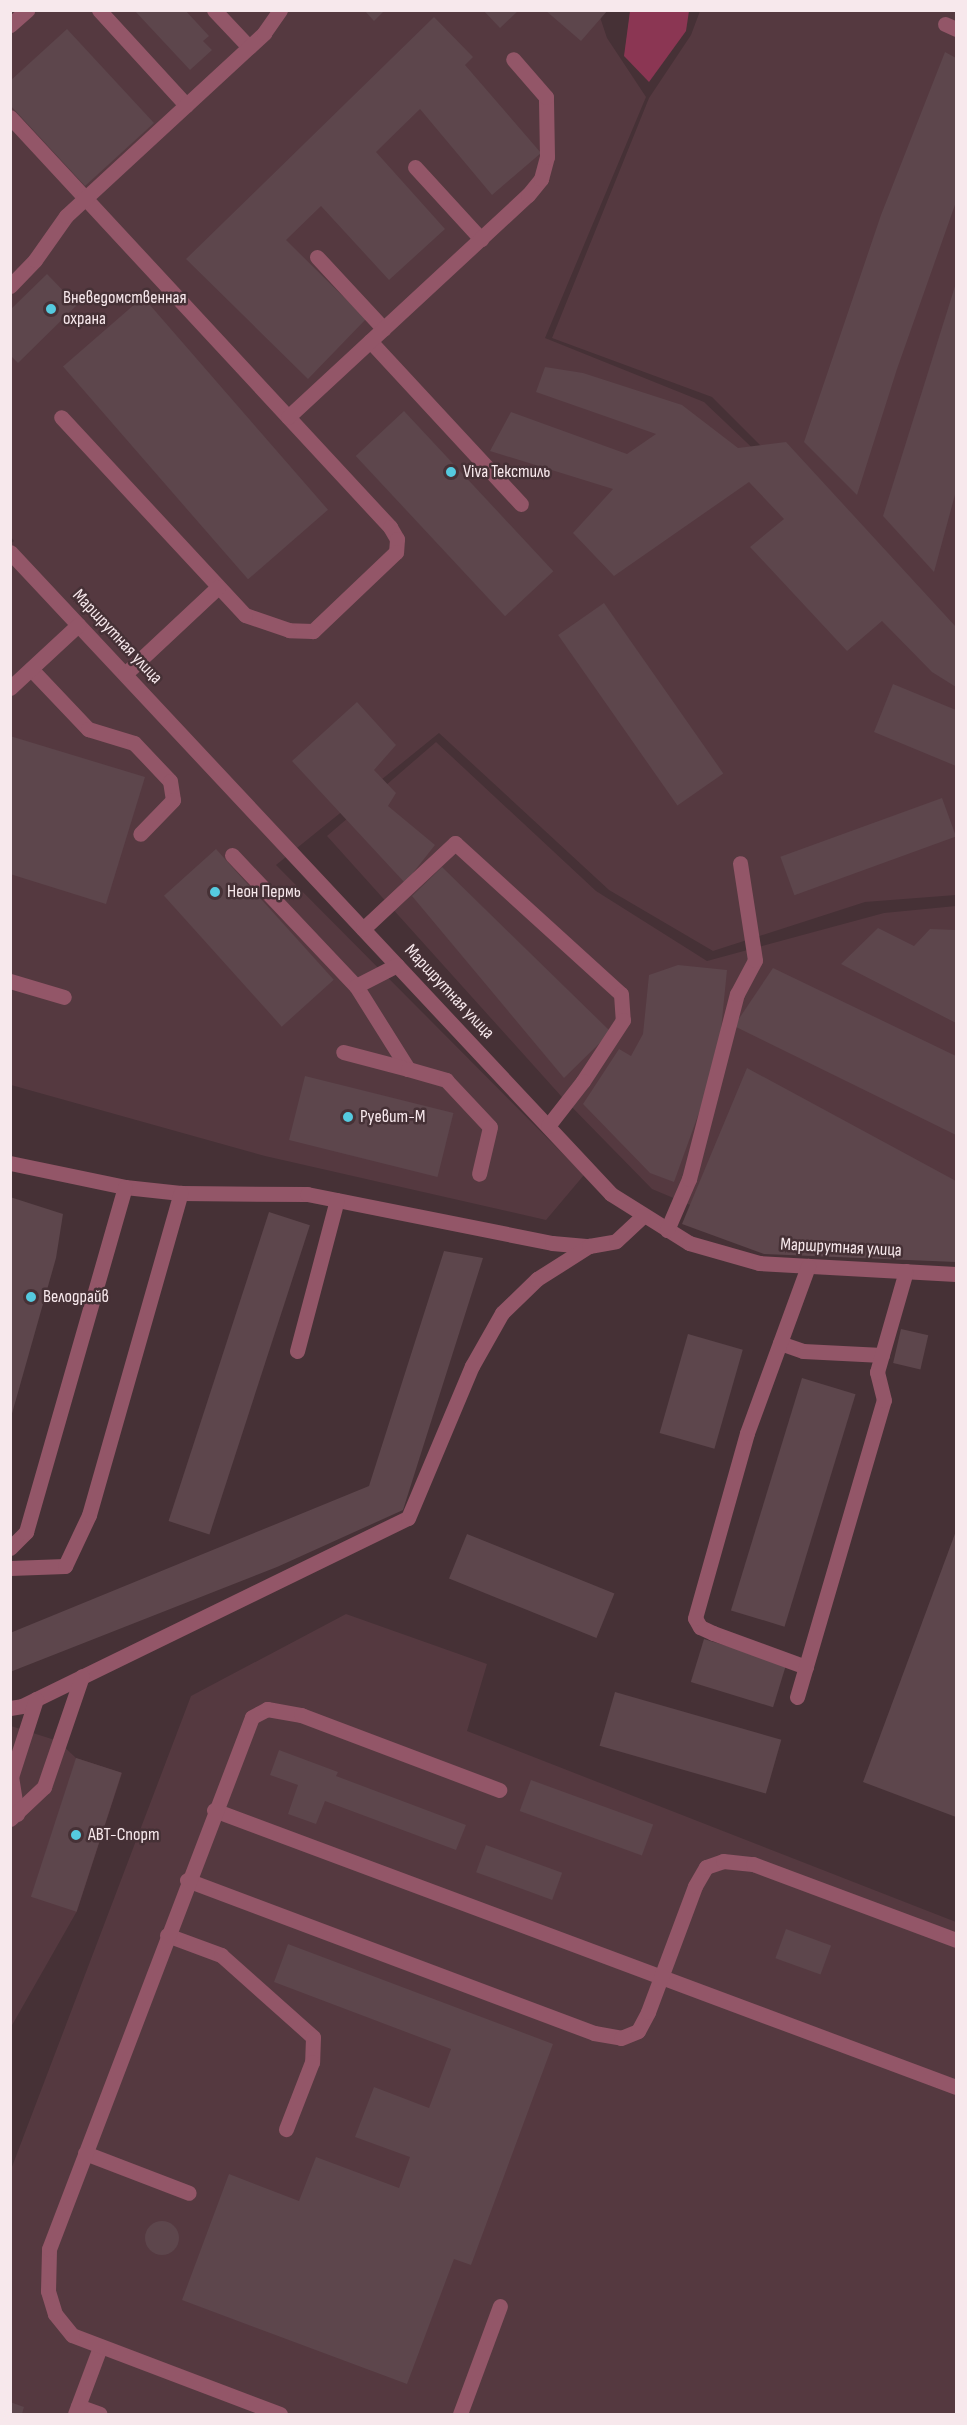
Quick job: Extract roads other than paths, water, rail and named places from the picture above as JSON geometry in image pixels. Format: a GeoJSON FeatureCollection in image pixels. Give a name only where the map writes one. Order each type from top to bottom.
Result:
{"type":"FeatureCollection","features":[{"type":"Feature","properties":{"kind":"street"},"geometry":{"type":"LineString","coordinates":[[10,25],[27,10]]}},
{"type":"Feature","properties":{"kind":"street"},"geometry":{"type":"LineString","coordinates":[[99,10],[186,105]]}},
{"type":"Feature","properties":{"kind":"street"},"geometry":{"type":"LineString","coordinates":[[214,10],[249,47]]}},
{"type":"Feature","properties":{"kind":"street"},"geometry":{"type":"LineString","coordinates":[[10,286],[35,260],[66,216],[249,47],[280,10]]}},
{"type":"Feature","properties":{"kind":"street"},"geometry":{"type":"LineString","coordinates":[[288,417],[528,195],[541,179],[547,157],[546,97],[513,59]]}},
{"type":"Feature","properties":{"kind":"street"},"geometry":{"type":"LineString","coordinates":[[10,117],[390,527],[397,539],[396,552],[313,631],[289,630],[245,615],[61,417]]}},
{"type":"Feature","properties":{"kind":"street"},"geometry":{"type":"LineString","coordinates":[[414,167],[481,239]]}},
{"type":"Feature","properties":{"kind":"street"},"geometry":{"type":"LineString","coordinates":[[317,257],[384,329]]}},
{"type":"Feature","properties":{"kind":"street"},"geometry":{"type":"LineString","coordinates":[[370,341],[521,504]]}},
{"type":"Feature","properties":{"kind":"street","name":"Маршрутная улица"},"geometry":{"type":"LineString","coordinates":[[10,552],[611,1194],[689,1243],[759,1263],[957,1274]]}},
{"type":"Feature","properties":{"kind":"street"},"geometry":{"type":"LineString","coordinates":[[125,674],[218,587]]}},
{"type":"Feature","properties":{"kind":"street"},"geometry":{"type":"LineString","coordinates":[[10,688],[78,625]]}},
{"type":"Feature","properties":{"kind":"street"},"geometry":{"type":"LineString","coordinates":[[31,669],[88,729],[134,743],[170,781],[173,800],[140,834]]}},
{"type":"Feature","properties":{"kind":"street"},"geometry":{"type":"LineString","coordinates":[[363,929],[455,843],[621,994],[623,1020],[584,1081],[548,1126]]}},
{"type":"Feature","properties":{"kind":"street"},"geometry":{"type":"LineString","coordinates":[[232,855],[356,986],[408,1069]]}},
{"type":"Feature","properties":{"kind":"street"},"geometry":{"type":"LineString","coordinates":[[667,1230],[689,1179],[736,994],[755,960],[740,863]]}},
{"type":"Feature","properties":{"kind":"street"},"geometry":{"type":"LineString","coordinates":[[356,986],[398,965]]}},
{"type":"Feature","properties":{"kind":"street"},"geometry":{"type":"LineString","coordinates":[[10,981],[64,997]]}},
{"type":"Feature","properties":{"kind":"street"},"geometry":{"type":"LineString","coordinates":[[343,1052],[446,1080],[490,1127],[478,1174]]}},
{"type":"Feature","properties":{"kind":"street"},"geometry":{"type":"LineString","coordinates":[[10,1163],[125,1187],[181,1193],[307,1194],[552,1243],[590,1246],[616,1241],[643,1216]]}},
{"type":"Feature","properties":{"kind":"street"},"geometry":{"type":"LineString","coordinates":[[10,1548],[26,1532],[125,1187]]}},
{"type":"Feature","properties":{"kind":"street"},"geometry":{"type":"LineString","coordinates":[[10,1568],[65,1566],[89,1515],[181,1193]]}},
{"type":"Feature","properties":{"kind":"street"},"geometry":{"type":"LineString","coordinates":[[297,1351],[337,1200]]}},
{"type":"Feature","properties":{"kind":"street"},"geometry":{"type":"LineString","coordinates":[[10,1708],[36,1699],[408,1518],[472,1366],[493,1326],[518,1294],[537,1279],[590,1246]]}},
{"type":"Feature","properties":{"kind":"street"},"geometry":{"type":"LineString","coordinates":[[806,1667],[713,1633],[700,1627],[695,1618],[747,1433],[808,1266]]}},
{"type":"Feature","properties":{"kind":"street"},"geometry":{"type":"LineString","coordinates":[[797,1697],[884,1400],[877,1372],[906,1271]]}},
{"type":"Feature","properties":{"kind":"street"},"geometry":{"type":"LineString","coordinates":[[780,1343],[803,1351],[882,1355]]}},
{"type":"Feature","properties":{"kind":"street"},"geometry":{"type":"LineString","coordinates":[[14,1816],[45,1787],[82,1676]]}},
{"type":"Feature","properties":{"kind":"street"},"geometry":{"type":"LineString","coordinates":[[14,1816],[11,1777],[36,1699]]}},
{"type":"Feature","properties":{"kind":"street"},"geometry":{"type":"LineString","coordinates":[[280,2415],[72,2335],[55,2314],[48,2291],[49,2249],[166,1935],[252,1717],[267,1709],[301,1715],[499,1790]]}},
{"type":"Feature","properties":{"kind":"street"},"geometry":{"type":"LineString","coordinates":[[214,1810],[957,2087]]}},
{"type":"Feature","properties":{"kind":"street"},"geometry":{"type":"LineString","coordinates":[[187,1880],[594,2033],[621,2038],[638,2031],[661,1978],[695,1886],[706,1868],[723,1861],[753,1864],[957,1940]]}},
{"type":"Feature","properties":{"kind":"street"},"geometry":{"type":"LineString","coordinates":[[166,1935],[221,1955],[313,2037],[312,2062],[286,2129]]}},
{"type":"Feature","properties":{"kind":"street"},"geometry":{"type":"LineString","coordinates":[[85,2153],[189,2193]]}},
{"type":"Feature","properties":{"kind":"street"},"geometry":{"type":"LineString","coordinates":[[459,2415],[500,2306]]}},
{"type":"Feature","properties":{"kind":"street"},"geometry":{"type":"LineString","coordinates":[[100,2347],[77,2410],[100,2415]]}},
{"type":"Feature","properties":{"kind":"place","name":"Вневедомственная охрана"},"geometry":{"type":"Point","coordinates":[51,309]}},
{"type":"Feature","properties":{"kind":"place","name":"Viva Текстиль"},"geometry":{"type":"Point","coordinates":[451,472]}},
{"type":"Feature","properties":{"kind":"place","name":"Неон Пермь"},"geometry":{"type":"Point","coordinates":[215,892]}},
{"type":"Feature","properties":{"kind":"place","name":"Руевит-М"},"geometry":{"type":"Point","coordinates":[348,1117]}},
{"type":"Feature","properties":{"kind":"place","name":"Велодрайв"},"geometry":{"type":"Point","coordinates":[31,1297]}},
{"type":"Feature","properties":{"kind":"place","name":"АВТ-Спорт"},"geometry":{"type":"Point","coordinates":[76,1835]}}]}
